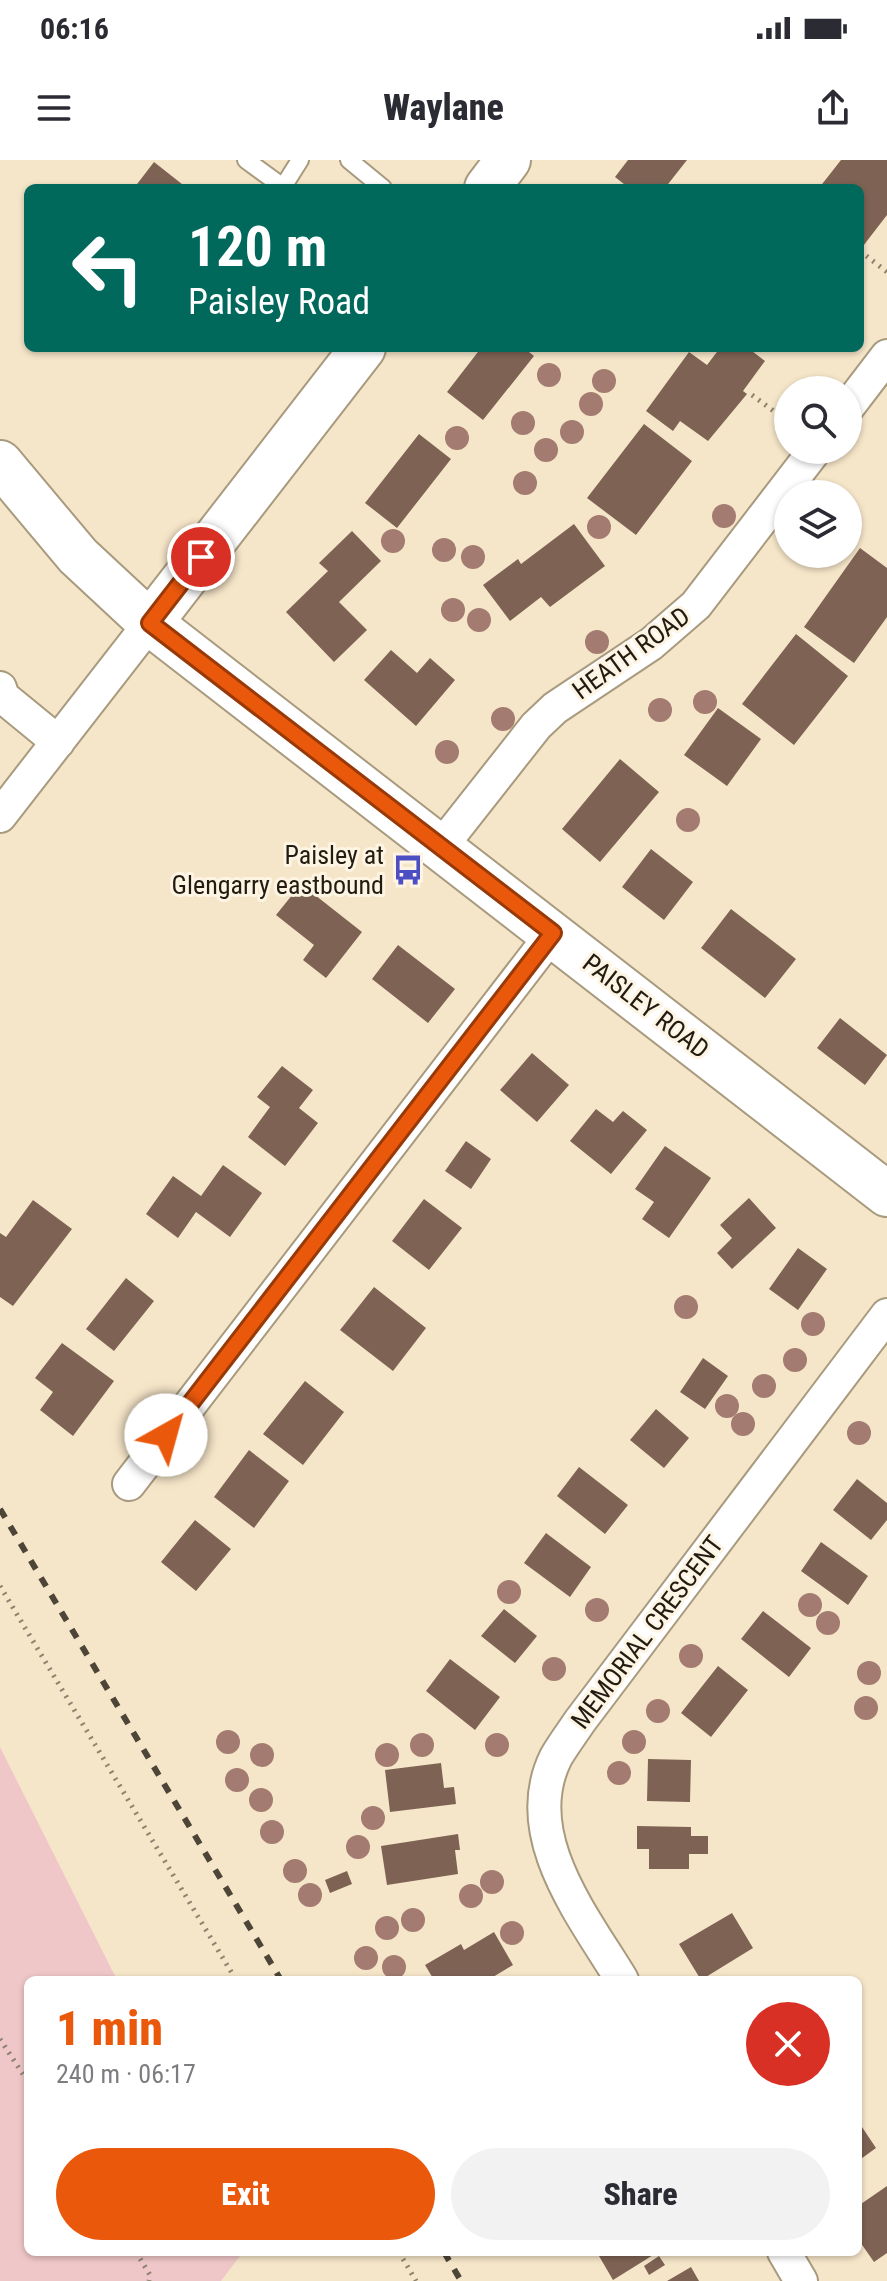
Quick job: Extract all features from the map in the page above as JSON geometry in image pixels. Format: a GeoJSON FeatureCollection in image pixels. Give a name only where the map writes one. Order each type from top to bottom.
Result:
{"type":"FeatureCollection","features":[{"type":"Feature","properties":{"kind":"main road"},"geometry":{"type":"LineString","coordinates":[[490,184],[508,160]]}},
{"type":"Feature","properties":{"kind":"main road"},"geometry":{"type":"LineString","coordinates":[[150,623],[360,352]]}},
{"type":"Feature","properties":{"kind":"main road","name":"PAISLEY ROAD"},"geometry":{"type":"LineString","coordinates":[[2,463],[78,556],[150,623],[887,1194]]}},
{"type":"Feature","properties":{"kind":"street"},"geometry":{"type":"LineString","coordinates":[[862,389],[887,356]]}},
{"type":"Feature","properties":{"kind":"street","name":"HEATH ROAD"},"geometry":{"type":"LineString","coordinates":[[440,848],[536,726],[555,708],[651,644],[696,605],[804,464]]}},
{"type":"Feature","properties":{"kind":"street"},"geometry":{"type":"LineString","coordinates":[[0,816],[150,623]]}},
{"type":"Feature","properties":{"kind":"street"},"geometry":{"type":"LineString","coordinates":[[0,688],[3,697],[58,742]]}},
{"type":"Feature","properties":{"kind":"street"},"geometry":{"type":"LineString","coordinates":[[129,1484],[553,933]]}},
{"type":"Feature","properties":{"kind":"street","name":"MEMORIAL CRESCENT"},"geometry":{"type":"LineString","coordinates":[[620,1976],[555,1868],[545,1811],[555,1760],[580,1721],[887,1315]]}},
{"type":"Feature","properties":{"kind":"street"},"geometry":{"type":"LineString","coordinates":[[786,2256],[801,2281]]}},
{"type":"Feature","properties":{"kind":"lane"},"geometry":{"type":"LineString","coordinates":[[246,160],[279,184]]}},
{"type":"Feature","properties":{"kind":"lane"},"geometry":{"type":"LineString","coordinates":[[285,184],[300,160]]}},
{"type":"Feature","properties":{"kind":"lane"},"geometry":{"type":"LineString","coordinates":[[349,160],[378,184]]}},
{"type":"Feature","properties":{"kind":"path"},"geometry":{"type":"LineString","coordinates":[[864,254],[887,272]]}},
{"type":"Feature","properties":{"kind":"path"},"geometry":{"type":"LineString","coordinates":[[752,395],[774,411]]}},
{"type":"Feature","properties":{"kind":"path"},"geometry":{"type":"LineString","coordinates":[[0,1586],[234,1976]]}},
{"type":"Feature","properties":{"kind":"path"},"geometry":{"type":"LineString","coordinates":[[0,2039],[24,2076]]}},
{"type":"Feature","properties":{"kind":"path"},"geometry":{"type":"LineString","coordinates":[[138,2256],[150,2275],[149,2281]]}},
{"type":"Feature","properties":{"kind":"path"},"geometry":{"type":"LineString","coordinates":[[401,2256],[416,2281]]}},
{"type":"Feature","properties":{"kind":"shaded area"},"geometry":{"type":"Polygon","coordinates":[[[0,1747],[115,1976],[24,1976],[24,2256],[240,2256],[221,2281],[0,2281],[0,1747]]]}},
{"type":"Feature","properties":{"kind":"building"},"geometry":{"type":"Polygon","coordinates":[[[628,160],[687,160],[668,184],[624,184],[615,177],[628,160]]]}},
{"type":"Feature","properties":{"kind":"building"},"geometry":{"type":"Polygon","coordinates":[[[841,160],[887,160],[887,215],[864,245],[864,184],[822,184],[841,160]]]}},
{"type":"Feature","properties":{"kind":"building"},"geometry":{"type":"Polygon","coordinates":[[[154,162],[182,184],[137,184],[154,162]]]}},
{"type":"Feature","properties":{"kind":"building"},"geometry":{"type":"Polygon","coordinates":[[[478,352],[529,352],[534,356],[483,420],[447,392],[478,352]]]}},
{"type":"Feature","properties":{"kind":"building"},"geometry":{"type":"Polygon","coordinates":[[[689,352],[707,365],[717,352],[753,352],[765,361],[743,391],[747,394],[708,441],[680,421],[673,431],[646,411],[689,352]]]}},
{"type":"Feature","properties":{"kind":"building"},"geometry":{"type":"Polygon","coordinates":[[[644,424],[692,461],[636,535],[587,498],[644,424]]]}},
{"type":"Feature","properties":{"kind":"building"},"geometry":{"type":"Polygon","coordinates":[[[419,434],[451,459],[397,528],[365,503],[419,434]]]}},
{"type":"Feature","properties":{"kind":"building"},"geometry":{"type":"Polygon","coordinates":[[[574,524],[605,566],[550,607],[541,597],[510,621],[483,585],[518,559],[521,564],[574,524]]]}},
{"type":"Feature","properties":{"kind":"building"},"geometry":{"type":"Polygon","coordinates":[[[352,531],[381,561],[339,602],[367,630],[334,662],[286,612],[328,571],[319,563],[352,531]]]}},
{"type":"Feature","properties":{"kind":"building"},"geometry":{"type":"Polygon","coordinates":[[[862,549],[887,568],[887,617],[854,663],[804,627],[846,568],[862,568],[862,549]]]}},
{"type":"Feature","properties":{"kind":"building"},"geometry":{"type":"Polygon","coordinates":[[[796,634],[848,676],[794,745],[742,704],[796,634]]]}},
{"type":"Feature","properties":{"kind":"building"},"geometry":{"type":"Polygon","coordinates":[[[391,650],[417,673],[430,658],[455,680],[416,726],[364,680],[391,650]]]}},
{"type":"Feature","properties":{"kind":"building"},"geometry":{"type":"Polygon","coordinates":[[[718,708],[761,739],[727,786],[684,755],[718,708]]]}},
{"type":"Feature","properties":{"kind":"building"},"geometry":{"type":"Polygon","coordinates":[[[620,759],[659,792],[600,862],[562,829],[620,759]]]}},
{"type":"Feature","properties":{"kind":"building"},"geometry":{"type":"Polygon","coordinates":[[[651,849],[693,882],[664,920],[622,887],[651,849]]]}},
{"type":"Feature","properties":{"kind":"building"},"geometry":{"type":"Polygon","coordinates":[[[301,884],[362,932],[326,978],[303,960],[314,945],[276,915],[301,884]]]}},
{"type":"Feature","properties":{"kind":"building"},"geometry":{"type":"Polygon","coordinates":[[[731,909],[796,959],[765,998],[701,948],[731,909]]]}},
{"type":"Feature","properties":{"kind":"building"},"geometry":{"type":"Polygon","coordinates":[[[398,945],[455,989],[428,1023],[372,979],[398,945]]]}},
{"type":"Feature","properties":{"kind":"building"},"geometry":{"type":"Polygon","coordinates":[[[840,1018],[887,1055],[865,1085],[817,1048],[840,1018]]]}},
{"type":"Feature","properties":{"kind":"building"},"geometry":{"type":"Polygon","coordinates":[[[532,1053],[569,1085],[537,1122],[500,1090],[532,1053]]]}},
{"type":"Feature","properties":{"kind":"building"},"geometry":{"type":"Polygon","coordinates":[[[282,1066],[313,1090],[299,1108],[318,1123],[285,1166],[248,1137],[270,1107],[257,1097],[282,1066]]]}},
{"type":"Feature","properties":{"kind":"building"},"geometry":{"type":"Polygon","coordinates":[[[596,1109],[613,1122],[623,1111],[647,1130],[611,1174],[570,1141],[596,1109]]]}},
{"type":"Feature","properties":{"kind":"building"},"geometry":{"type":"Polygon","coordinates":[[[466,1141],[491,1159],[471,1189],[445,1171],[466,1141]]]}},
{"type":"Feature","properties":{"kind":"building"},"geometry":{"type":"Polygon","coordinates":[[[665,1146],[711,1178],[669,1238],[642,1219],[654,1202],[635,1189],[665,1146]]]}},
{"type":"Feature","properties":{"kind":"building"},"geometry":{"type":"Polygon","coordinates":[[[223,1165],[262,1193],[230,1237],[196,1212],[178,1238],[146,1214],[173,1176],[201,1196],[223,1165]]]}},
{"type":"Feature","properties":{"kind":"building"},"geometry":{"type":"Polygon","coordinates":[[[749,1198],[776,1228],[732,1269],[717,1253],[732,1238],[720,1225],[749,1198]]]}},
{"type":"Feature","properties":{"kind":"building"},"geometry":{"type":"Polygon","coordinates":[[[424,1199],[462,1228],[429,1270],[392,1241],[424,1199]]]}},
{"type":"Feature","properties":{"kind":"building"},"geometry":{"type":"Polygon","coordinates":[[[33,1200],[72,1229],[13,1306],[0,1297],[0,1233],[6,1237],[33,1200]]]}},
{"type":"Feature","properties":{"kind":"building"},"geometry":{"type":"Polygon","coordinates":[[[798,1248],[827,1269],[798,1310],[769,1289],[798,1248]]]}},
{"type":"Feature","properties":{"kind":"building"},"geometry":{"type":"Polygon","coordinates":[[[126,1278],[154,1301],[114,1351],[86,1329],[126,1278]]]}},
{"type":"Feature","properties":{"kind":"building"},"geometry":{"type":"Polygon","coordinates":[[[374,1287],[426,1328],[393,1371],[340,1330],[374,1287]]]}},
{"type":"Feature","properties":{"kind":"building"},"geometry":{"type":"Polygon","coordinates":[[[62,1343],[114,1381],[73,1436],[40,1410],[53,1392],[35,1378],[62,1343]]]}},
{"type":"Feature","properties":{"kind":"building"},"geometry":{"type":"Polygon","coordinates":[[[703,1358],[728,1376],[705,1409],[680,1392],[703,1358]]]}},
{"type":"Feature","properties":{"kind":"building"},"geometry":{"type":"Polygon","coordinates":[[[305,1381],[344,1412],[303,1465],[263,1434],[305,1381]]]}},
{"type":"Feature","properties":{"kind":"building"},"geometry":{"type":"Polygon","coordinates":[[[656,1409],[689,1438],[664,1468],[630,1440],[656,1409]]]}},
{"type":"Feature","properties":{"kind":"building"},"geometry":{"type":"Polygon","coordinates":[[[249,1450],[289,1481],[254,1528],[214,1497],[249,1450]]]}},
{"type":"Feature","properties":{"kind":"building"},"geometry":{"type":"Polygon","coordinates":[[[579,1467],[628,1505],[605,1534],[557,1496],[579,1467]]]}},
{"type":"Feature","properties":{"kind":"building"},"geometry":{"type":"Polygon","coordinates":[[[857,1479],[887,1503],[887,1520],[871,1540],[833,1510],[857,1479]]]}},
{"type":"Feature","properties":{"kind":"building"},"geometry":{"type":"Polygon","coordinates":[[[195,1520],[231,1549],[196,1591],[161,1562],[195,1520]]]}},
{"type":"Feature","properties":{"kind":"building"},"geometry":{"type":"Polygon","coordinates":[[[546,1533],[591,1567],[570,1597],[524,1563],[546,1533]]]}},
{"type":"Feature","properties":{"kind":"building"},"geometry":{"type":"Polygon","coordinates":[[[821,1542],[868,1576],[848,1605],[801,1571],[821,1542]]]}},
{"type":"Feature","properties":{"kind":"building"},"geometry":{"type":"Polygon","coordinates":[[[504,1609],[537,1636],[515,1663],[481,1636],[504,1609]]]}},
{"type":"Feature","properties":{"kind":"building"},"geometry":{"type":"Polygon","coordinates":[[[763,1611],[811,1648],[789,1677],[741,1639],[763,1611]]]}},
{"type":"Feature","properties":{"kind":"building"},"geometry":{"type":"Polygon","coordinates":[[[450,1659],[500,1697],[475,1730],[426,1691],[450,1659]]]}},
{"type":"Feature","properties":{"kind":"building"},"geometry":{"type":"Polygon","coordinates":[[[718,1666],[748,1690],[711,1737],[681,1713],[718,1666]]]}},
{"type":"Feature","properties":{"kind":"building"},"geometry":{"type":"Polygon","coordinates":[[[648,1759],[691,1760],[690,1802],[647,1801],[648,1759]]]}},
{"type":"Feature","properties":{"kind":"building"},"geometry":{"type":"Polygon","coordinates":[[[441,1763],[444,1788],[454,1787],[456,1804],[390,1812],[385,1770],[441,1763]]]}},
{"type":"Feature","properties":{"kind":"building"},"geometry":{"type":"Polygon","coordinates":[[[637,1826],[691,1827],[691,1836],[708,1836],[708,1854],[689,1854],[689,1869],[649,1869],[649,1849],[637,1849],[637,1826]]]}},
{"type":"Feature","properties":{"kind":"building"},"geometry":{"type":"Polygon","coordinates":[[[458,1834],[460,1850],[455,1850],[458,1874],[387,1885],[381,1846],[458,1834]]]}},
{"type":"Feature","properties":{"kind":"building"},"geometry":{"type":"Polygon","coordinates":[[[347,1871],[352,1884],[330,1893],[325,1880],[347,1871]]]}},
{"type":"Feature","properties":{"kind":"building"},"geometry":{"type":"Polygon","coordinates":[[[732,1913],[753,1948],[708,1976],[699,1976],[679,1944],[732,1913]]]}},
{"type":"Feature","properties":{"kind":"building"},"geometry":{"type":"Polygon","coordinates":[[[494,1932],[513,1965],[495,1976],[432,1976],[425,1965],[461,1944],[464,1950],[494,1932]]]}},
{"type":"Feature","properties":{"kind":"building"},"geometry":{"type":"Polygon","coordinates":[[[862,2127],[876,2148],[862,2158],[862,2127]]]}},
{"type":"Feature","properties":{"kind":"building"},"geometry":{"type":"Polygon","coordinates":[[[887,2186],[887,2253],[874,2262],[862,2245],[862,2203],[887,2186]]]}},
{"type":"Feature","properties":{"kind":"building"},"geometry":{"type":"Polygon","coordinates":[[[599,2256],[652,2256],[613,2280],[599,2256]]]}},
{"type":"Feature","properties":{"kind":"building"},"geometry":{"type":"Polygon","coordinates":[[[659,2256],[665,2265],[649,2275],[644,2266],[659,2256]]]}},
{"type":"Feature","properties":{"kind":"building"},"geometry":{"type":"Polygon","coordinates":[[[691,2267],[699,2281],[667,2281],[691,2267]]]}},
{"type":"Feature","properties":{"kind":"railway"},"geometry":{"type":"LineString","coordinates":[[0,1509],[279,1976]]}},
{"type":"Feature","properties":{"kind":"railway"},"geometry":{"type":"LineString","coordinates":[[446,2256],[461,2281]]}},
{"type":"Feature","properties":{"kind":"place","name":"Paisley at Glengarry eastbound"},"geometry":{"type":"Point","coordinates":[408,870]}},
{"type":"Feature","properties":{"kind":"route"},"geometry":{"type":"LineString","coordinates":[[166,1435],[553,933],[150,623],[201,557]]}}]}
